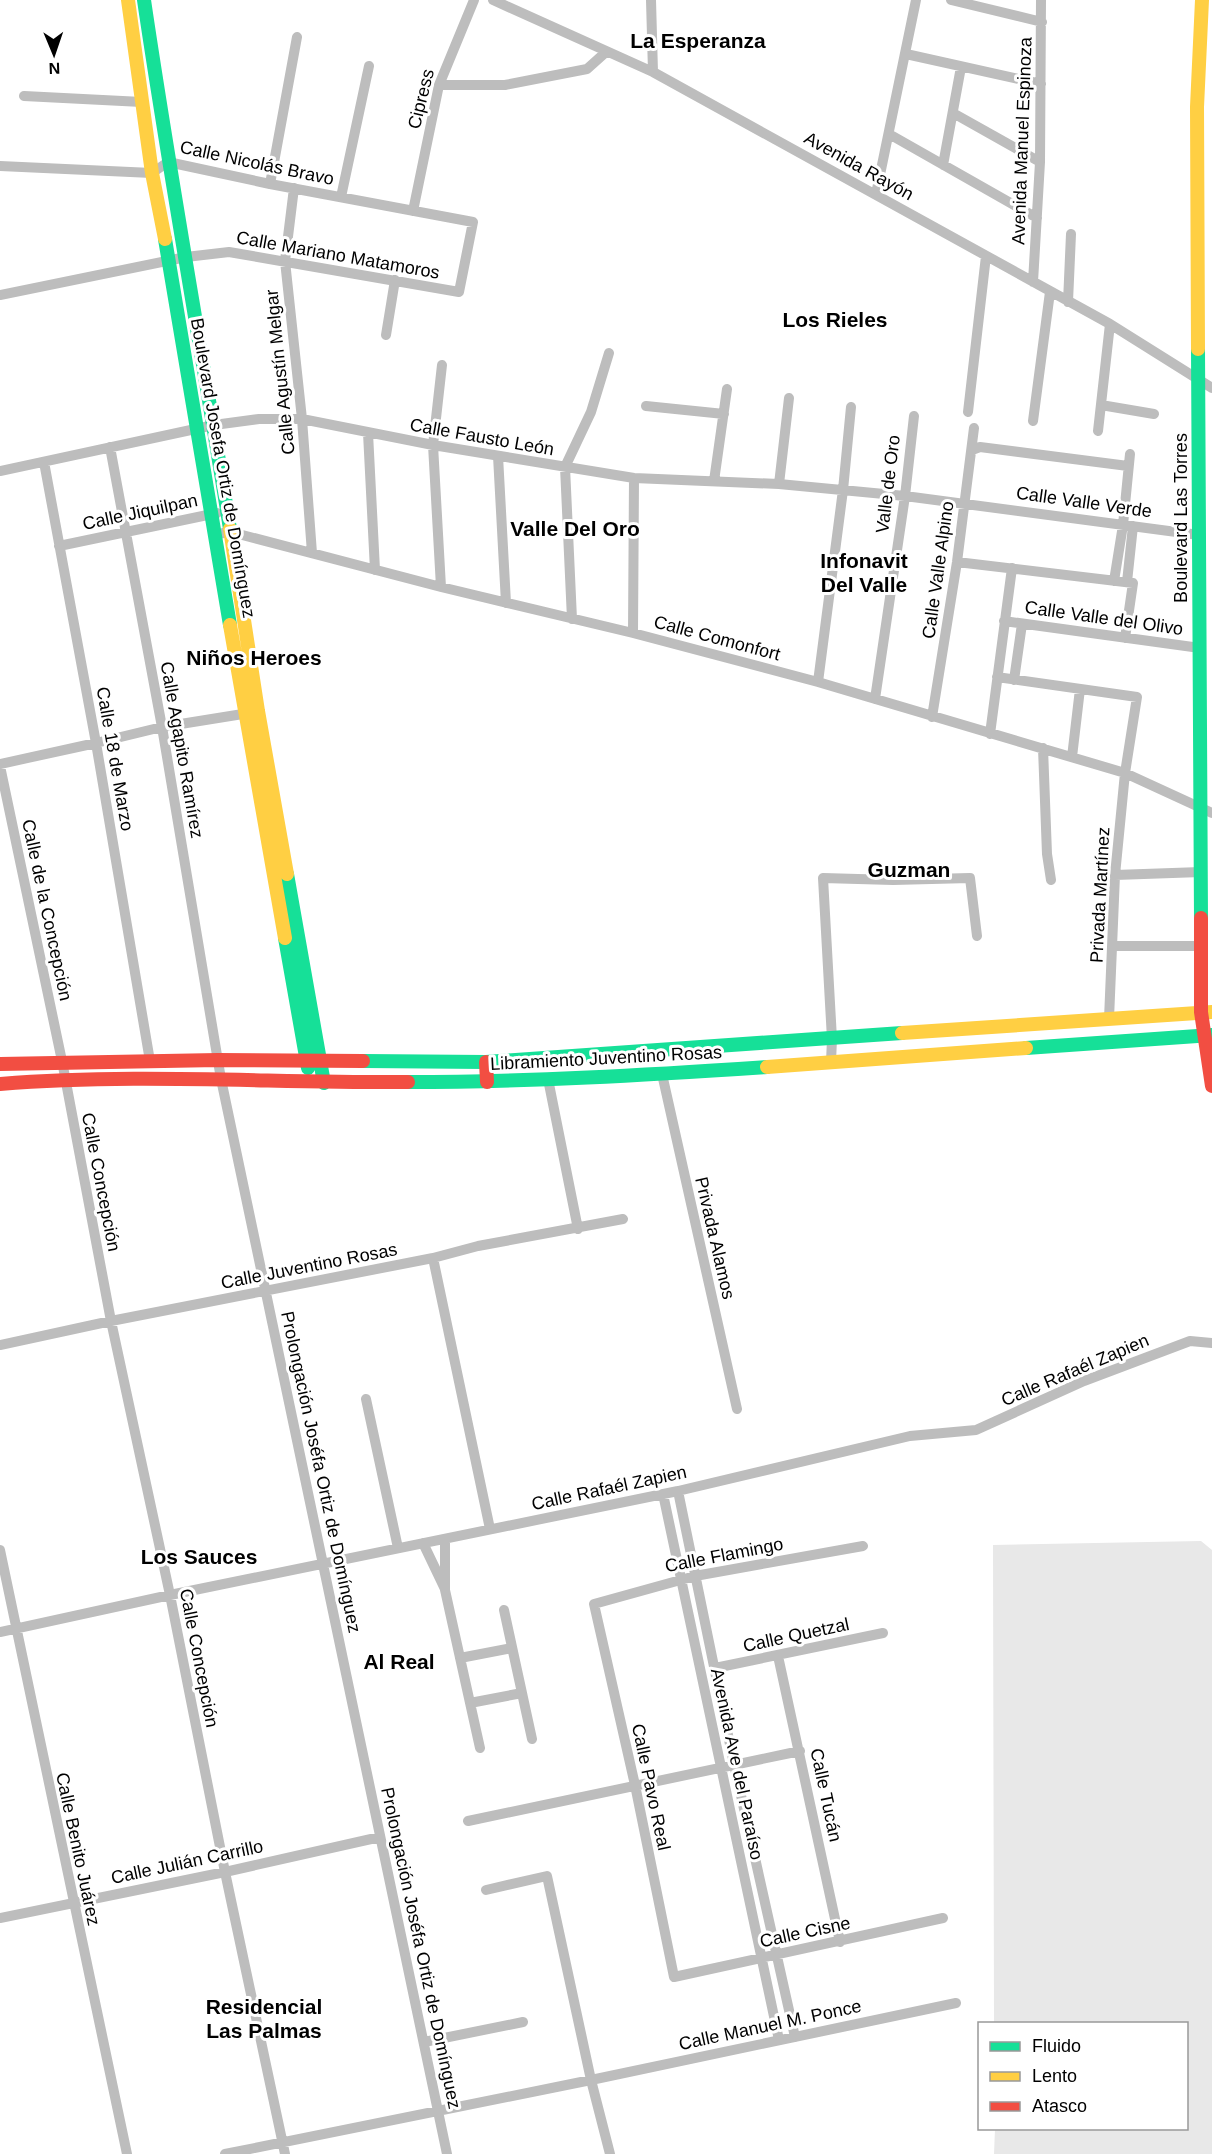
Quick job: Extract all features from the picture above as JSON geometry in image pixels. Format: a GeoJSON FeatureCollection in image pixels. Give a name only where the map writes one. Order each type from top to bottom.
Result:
{"type":"FeatureCollection","features":[{"type":"Feature","properties":{"kind":"street","name":"Boulevard Josefa Ortiz de Domínguez"},"geometry":{"type":"LineString","coordinates":[[128,0],[152,173],[199,428],[220,512],[231,532],[252,712]]}},
{"type":"Feature","properties":{"kind":"street","name":"Boulevard Josefa Ortiz de Domínguez"},"geometry":{"type":"LineString","coordinates":[[144,0],[168,162],[214,425],[220,512],[217,534],[252,712],[317,1083]]}},
{"type":"Feature","properties":{"kind":"street","name":"Cipress"},"geometry":{"type":"LineString","coordinates":[[413,211],[439,85],[474,0]]}},
{"type":"Feature","properties":{"kind":"street","name":"Avenida Rayón"},"geometry":{"type":"LineString","coordinates":[[493,0],[653,72],[1110,324],[1212,388]]}},
{"type":"Feature","properties":{"kind":"street"},"geometry":{"type":"LineString","coordinates":[[651,0],[653,72]]}},
{"type":"Feature","properties":{"kind":"street"},"geometry":{"type":"LineString","coordinates":[[876,194],[916,0]]}},
{"type":"Feature","properties":{"kind":"street"},"geometry":{"type":"LineString","coordinates":[[951,0],[1042,22]]}},
{"type":"Feature","properties":{"kind":"street","name":"Avenida Manuel Espinoza"},"geometry":{"type":"LineString","coordinates":[[1033,282],[1040,162],[1041,0]]}},
{"type":"Feature","properties":{"kind":"street","name":"Boulevard Las Torres"},"geometry":{"type":"LineString","coordinates":[[1202,0],[1197,107],[1200,648],[1206,811],[1201,872],[1201,946],[1212,1086]]}},
{"type":"Feature","properties":{"kind":"street"},"geometry":{"type":"LineString","coordinates":[[270,184],[297,37]]}},
{"type":"Feature","properties":{"kind":"street"},"geometry":{"type":"LineString","coordinates":[[439,85],[505,85],[587,69],[606,52]]}},
{"type":"Feature","properties":{"kind":"street"},"geometry":{"type":"LineString","coordinates":[[906,54],[1041,84]]}},
{"type":"Feature","properties":{"kind":"street"},"geometry":{"type":"LineString","coordinates":[[341,197],[369,66]]}},
{"type":"Feature","properties":{"kind":"street"},"geometry":{"type":"LineString","coordinates":[[943,165],[961,67]]}},
{"type":"Feature","properties":{"kind":"street"},"geometry":{"type":"LineString","coordinates":[[24,96],[142,102]]}},
{"type":"Feature","properties":{"kind":"street"},"geometry":{"type":"LineString","coordinates":[[953,113],[1040,162]]}},
{"type":"Feature","properties":{"kind":"street"},"geometry":{"type":"LineString","coordinates":[[890,134],[1037,218]]}},
{"type":"Feature","properties":{"kind":"street","name":"Calle Nicolás Bravo"},"geometry":{"type":"LineString","coordinates":[[152,173],[168,162],[270,184],[473,222],[459,292]]}},
{"type":"Feature","properties":{"kind":"street"},"geometry":{"type":"LineString","coordinates":[[0,166],[152,173]]}},
{"type":"Feature","properties":{"kind":"street","name":"Calle Agustín Melgar"},"geometry":{"type":"LineString","coordinates":[[294,188],[285,261],[302,419],[312,553]]}},
{"type":"Feature","properties":{"kind":"street"},"geometry":{"type":"LineString","coordinates":[[1068,302],[1071,234]]}},
{"type":"Feature","properties":{"kind":"street","name":"Calle Mariano Matamoros"},"geometry":{"type":"LineString","coordinates":[[0,295],[186,257],[229,252],[459,292]]}},
{"type":"Feature","properties":{"kind":"street"},"geometry":{"type":"LineString","coordinates":[[968,412],[986,256]]}},
{"type":"Feature","properties":{"kind":"street"},"geometry":{"type":"LineString","coordinates":[[386,335],[395,280]]}},
{"type":"Feature","properties":{"kind":"street"},"geometry":{"type":"LineString","coordinates":[[1033,422],[1050,292]]}},
{"type":"Feature","properties":{"kind":"street"},"geometry":{"type":"LineString","coordinates":[[1098,431],[1110,324]]}},
{"type":"Feature","properties":{"kind":"street"},"geometry":{"type":"LineString","coordinates":[[572,620],[565,467],[591,412],[609,353]]}},
{"type":"Feature","properties":{"kind":"street"},"geometry":{"type":"LineString","coordinates":[[441,587],[433,445],[442,365]]}},
{"type":"Feature","properties":{"kind":"street"},"geometry":{"type":"LineString","coordinates":[[714,481],[727,389]]}},
{"type":"Feature","properties":{"kind":"street"},"geometry":{"type":"LineString","coordinates":[[779,484],[789,398]]}},
{"type":"Feature","properties":{"kind":"street"},"geometry":{"type":"LineString","coordinates":[[1101,405],[1154,414]]}},
{"type":"Feature","properties":{"kind":"street"},"geometry":{"type":"LineString","coordinates":[[646,406],[724,414]]}},
{"type":"Feature","properties":{"kind":"street"},"geometry":{"type":"LineString","coordinates":[[818,682],[843,490],[851,407]]}},
{"type":"Feature","properties":{"kind":"street","name":"Valle de Oro"},"geometry":{"type":"LineString","coordinates":[[875,699],[914,416]]}},
{"type":"Feature","properties":{"kind":"street","name":"Calle Fausto León"},"geometry":{"type":"LineString","coordinates":[[0,471],[214,425],[259,419],[302,419],[433,445],[634,478],[779,484],[964,502]]}},
{"type":"Feature","properties":{"kind":"street","name":"Calle Valle Alpino"},"geometry":{"type":"LineString","coordinates":[[932,717],[957,562],[974,428]]}},
{"type":"Feature","properties":{"kind":"street"},"geometry":{"type":"LineString","coordinates":[[368,433],[375,570]]}},
{"type":"Feature","properties":{"kind":"street","name":"Calle Agapito Ramírez"},"geometry":{"type":"LineString","coordinates":[[110,447],[162,727],[221,1079]]}},
{"type":"Feature","properties":{"kind":"street"},"geometry":{"type":"LineString","coordinates":[[972,450],[980,447],[1128,466]]}},
{"type":"Feature","properties":{"kind":"street"},"geometry":{"type":"LineString","coordinates":[[1125,638],[1130,583],[1128,466],[1130,454]]}},
{"type":"Feature","properties":{"kind":"street"},"geometry":{"type":"LineString","coordinates":[[498,456],[506,603]]}},
{"type":"Feature","properties":{"kind":"street","name":"Calle 18 de Marzo"},"geometry":{"type":"LineString","coordinates":[[44,462],[96,743],[150,1061]]}},
{"type":"Feature","properties":{"kind":"street"},"geometry":{"type":"LineString","coordinates":[[633,633],[634,478]]}},
{"type":"Feature","properties":{"kind":"street","name":"Calle Valle Verde"},"geometry":{"type":"LineString","coordinates":[[964,502],[1200,535]]}},
{"type":"Feature","properties":{"kind":"street","name":"Calle Jiquilpan"},"geometry":{"type":"LineString","coordinates":[[59,546],[126,530],[220,512]]}},
{"type":"Feature","properties":{"kind":"street"},"geometry":{"type":"LineString","coordinates":[[1114,581],[1128,525]]}},
{"type":"Feature","properties":{"kind":"street","name":"Calle Comonfort"},"geometry":{"type":"LineString","coordinates":[[217,534],[231,532],[818,682],[1125,773],[1206,811]]}},
{"type":"Feature","properties":{"kind":"street"},"geometry":{"type":"LineString","coordinates":[[957,562],[1130,583]]}},
{"type":"Feature","properties":{"kind":"street"},"geometry":{"type":"LineString","coordinates":[[990,734],[1012,568]]}},
{"type":"Feature","properties":{"kind":"street","name":"Calle Valle del Olivo"},"geometry":{"type":"LineString","coordinates":[[1004,621],[1200,648]]}},
{"type":"Feature","properties":{"kind":"street"},"geometry":{"type":"LineString","coordinates":[[1014,680],[1022,624]]}},
{"type":"Feature","properties":{"kind":"street"},"geometry":{"type":"LineString","coordinates":[[997,677],[1080,689],[1072,757]]}},
{"type":"Feature","properties":{"kind":"street","name":"Privada Martínez"},"geometry":{"type":"LineString","coordinates":[[1080,689],[1137,697],[1125,773],[1115,875],[1114,946],[1109,1019]]}},
{"type":"Feature","properties":{"kind":"street"},"geometry":{"type":"LineString","coordinates":[[0,765],[162,727],[252,712]]}},
{"type":"Feature","properties":{"kind":"street"},"geometry":{"type":"LineString","coordinates":[[1043,748],[1047,854],[1051,880]]}},
{"type":"Feature","properties":{"kind":"street","name":"Calle de la Concepción"},"geometry":{"type":"LineString","coordinates":[[0,765],[62,1062]]}},
{"type":"Feature","properties":{"kind":"street"},"geometry":{"type":"LineString","coordinates":[[1115,875],[1201,872]]}},
{"type":"Feature","properties":{"kind":"street"},"geometry":{"type":"LineString","coordinates":[[831,1062],[832,1039],[823,878],[893,880],[970,878],[977,936]]}},
{"type":"Feature","properties":{"kind":"street"},"geometry":{"type":"LineString","coordinates":[[1114,946],[1201,946]]}},
{"type":"Feature","properties":{"kind":"street","name":"Libramiento Juventino Rosas"},"geometry":{"type":"LineString","coordinates":[[0,1064],[218,1060],[486,1062],[1206,1012]]}},
{"type":"Feature","properties":{"kind":"street","name":"Libramiento Juventino Rosas"},"geometry":{"type":"LineString","coordinates":[[0,1084],[64,1079],[221,1079],[317,1083],[487,1082],[662,1074],[1208,1035]]}},
{"type":"Feature","properties":{"kind":"street","name":"Calle Concepción"},"geometry":{"type":"LineString","coordinates":[[62,1062],[111,1321],[284,2148]]}},
{"type":"Feature","properties":{"kind":"street"},"geometry":{"type":"LineString","coordinates":[[486,1062],[487,1082]]}},
{"type":"Feature","properties":{"kind":"street","name":"Privada Alamos"},"geometry":{"type":"LineString","coordinates":[[662,1074],[737,1409]]}},
{"type":"Feature","properties":{"kind":"street","name":"Prolongación Joséfa Ortiz de Domínguez"},"geometry":{"type":"LineString","coordinates":[[221,1079],[447,2154]]}},
{"type":"Feature","properties":{"kind":"street"},"geometry":{"type":"LineString","coordinates":[[548,1079],[578,1229]]}},
{"type":"Feature","properties":{"kind":"street","name":"Calle Juventino Rosas"},"geometry":{"type":"LineString","coordinates":[[0,1345],[433,1258],[478,1246],[623,1220]]}},
{"type":"Feature","properties":{"kind":"street"},"geometry":{"type":"LineString","coordinates":[[433,1258],[490,1529]]}},
{"type":"Feature","properties":{"kind":"street","name":"Calle Rafaél Zapien"},"geometry":{"type":"LineString","coordinates":[[0,1632],[678,1491],[910,1436],[976,1430],[1084,1381],[1190,1341],[1212,1343]]}},
{"type":"Feature","properties":{"kind":"street"},"geometry":{"type":"LineString","coordinates":[[366,1399],[398,1548]]}},
{"type":"Feature","properties":{"kind":"street","name":"Avenida Ave del Paraíso"},"geometry":{"type":"LineString","coordinates":[[678,1491],[734,1764],[795,2037]]}},
{"type":"Feature","properties":{"kind":"street","name":"Avenida Ave del Paraíso"},"geometry":{"type":"LineString","coordinates":[[663,1494],[778,2040]]}},
{"type":"Feature","properties":{"kind":"street"},"geometry":{"type":"LineString","coordinates":[[445,1539],[445,1590],[480,1748]]}},
{"type":"Feature","properties":{"kind":"street"},"geometry":{"type":"LineString","coordinates":[[423,1543],[445,1590]]}},
{"type":"Feature","properties":{"kind":"street","name":"Calle Flamingo"},"geometry":{"type":"LineString","coordinates":[[594,1604],[680,1579],[863,1546]]}},
{"type":"Feature","properties":{"kind":"street","name":"Calle Benito Juárez"},"geometry":{"type":"LineString","coordinates":[[0,1550],[126,2154]]}},
{"type":"Feature","properties":{"kind":"street","name":"Calle Pavo Real"},"geometry":{"type":"LineString","coordinates":[[594,1604],[635,1785],[674,1977]]}},
{"type":"Feature","properties":{"kind":"street"},"geometry":{"type":"LineString","coordinates":[[504,1610],[532,1739]]}},
{"type":"Feature","properties":{"kind":"street","name":"Calle Quetzal"},"geometry":{"type":"LineString","coordinates":[[715,1668],[883,1634]]}},
{"type":"Feature","properties":{"kind":"street"},"geometry":{"type":"LineString","coordinates":[[460,1658],[512,1648]]}},
{"type":"Feature","properties":{"kind":"street","name":"Calle Tucán"},"geometry":{"type":"LineString","coordinates":[[778,1656],[840,1942]]}},
{"type":"Feature","properties":{"kind":"street"},"geometry":{"type":"LineString","coordinates":[[470,1703],[522,1693]]}},
{"type":"Feature","properties":{"kind":"street"},"geometry":{"type":"LineString","coordinates":[[468,1821],[800,1751]]}},
{"type":"Feature","properties":{"kind":"street","name":"Calle Julián Carrillo"},"geometry":{"type":"LineString","coordinates":[[0,1918],[225,1872],[380,1837]]}},
{"type":"Feature","properties":{"kind":"street"},"geometry":{"type":"LineString","coordinates":[[486,1890],[547,1876],[591,2080],[610,2154]]}},
{"type":"Feature","properties":{"kind":"street","name":"Calle Cisne"},"geometry":{"type":"LineString","coordinates":[[674,1977],[943,1918]]}},
{"type":"Feature","properties":{"kind":"street","name":"Calle Manuel M. Ponce"},"geometry":{"type":"LineString","coordinates":[[225,2154],[284,2148],[438,2110],[956,2003]]}},
{"type":"Feature","properties":{"kind":"street"},"geometry":{"type":"LineString","coordinates":[[424,2042],[523,2022]]}},
{"type":"Feature","properties":{"kind":"shaded area"},"geometry":{"type":"Polygon","coordinates":[[[1201,1541],[1212,1550],[1212,2154],[994,2154],[995,2130],[1188,2130],[1188,2022],[994,2022],[993,1545],[1201,1541]]]}},
{"type":"Feature","properties":{"kind":"traffic: fast"},"geometry":{"type":"LineString","coordinates":[[144,0],[230,529]]}},
{"type":"Feature","properties":{"kind":"traffic: fast"},"geometry":{"type":"LineString","coordinates":[[165,239],[230,625]]}},
{"type":"Feature","properties":{"kind":"traffic: fast"},"geometry":{"type":"LineString","coordinates":[[1198,349],[1201,918]]}},
{"type":"Feature","properties":{"kind":"traffic: fast"},"geometry":{"type":"LineString","coordinates":[[287,874],[324,1083]]}},
{"type":"Feature","properties":{"kind":"traffic: fast"},"geometry":{"type":"LineString","coordinates":[[285,938],[308,1068]]}},
{"type":"Feature","properties":{"kind":"traffic: fast"},"geometry":{"type":"LineString","coordinates":[[363,1061],[486,1062],[902,1033]]}},
{"type":"Feature","properties":{"kind":"traffic: fast"},"geometry":{"type":"LineString","coordinates":[[1026,1048],[1212,1035]]}},
{"type":"Feature","properties":{"kind":"traffic: fast"},"geometry":{"type":"LineString","coordinates":[[408,1082],[588,1078],[767,1067]]}},
{"type":"Feature","properties":{"kind":"traffic: slow"},"geometry":{"type":"LineString","coordinates":[[128,0],[152,173],[165,239]]}},
{"type":"Feature","properties":{"kind":"traffic: slow"},"geometry":{"type":"LineString","coordinates":[[1198,349],[1197,107],[1202,0]]}},
{"type":"Feature","properties":{"kind":"traffic: slow"},"geometry":{"type":"LineString","coordinates":[[230,529],[258,711],[287,874]]}},
{"type":"Feature","properties":{"kind":"traffic: slow"},"geometry":{"type":"LineString","coordinates":[[230,625],[285,938]]}},
{"type":"Feature","properties":{"kind":"traffic: slow"},"geometry":{"type":"LineString","coordinates":[[902,1033],[1212,1012]]}},
{"type":"Feature","properties":{"kind":"traffic: slow"},"geometry":{"type":"LineString","coordinates":[[767,1067],[1026,1048]]}},
{"type":"Feature","properties":{"kind":"traffic: jam"},"geometry":{"type":"LineString","coordinates":[[1201,918],[1201,1012],[1212,1086]]}},
{"type":"Feature","properties":{"kind":"traffic: jam"},"geometry":{"type":"LineString","coordinates":[[0,1064],[218,1060],[363,1061]]}},
{"type":"Feature","properties":{"kind":"traffic: jam"},"geometry":{"type":"LineString","coordinates":[[486,1062],[487,1082]]}},
{"type":"Feature","properties":{"kind":"traffic: jam"},"geometry":{"type":"LineString","coordinates":[[0,1084],[102,1079],[408,1082]]}},
{"type":"Feature","properties":{"kind":"district","name":"La Esperanza"},"geometry":{"type":"Point","coordinates":[698,41]}},
{"type":"Feature","properties":{"kind":"district","name":"Los Rieles"},"geometry":{"type":"Point","coordinates":[835,320]}},
{"type":"Feature","properties":{"kind":"district","name":"Valle Del Oro"},"geometry":{"type":"Point","coordinates":[575,529]}},
{"type":"Feature","properties":{"kind":"district","name":"Infonavit Del Valle"},"geometry":{"type":"Point","coordinates":[864,573]}},
{"type":"Feature","properties":{"kind":"district","name":"Niños Heroes"},"geometry":{"type":"Point","coordinates":[254,658]}},
{"type":"Feature","properties":{"kind":"district","name":"Guzman"},"geometry":{"type":"Point","coordinates":[909,870]}},
{"type":"Feature","properties":{"kind":"district","name":"Los Sauces"},"geometry":{"type":"Point","coordinates":[199,1557]}},
{"type":"Feature","properties":{"kind":"district","name":"Al Real"},"geometry":{"type":"Point","coordinates":[399,1662]}},
{"type":"Feature","properties":{"kind":"district","name":"Residencial Las Palmas"},"geometry":{"type":"Point","coordinates":[264,2019]}}]}
